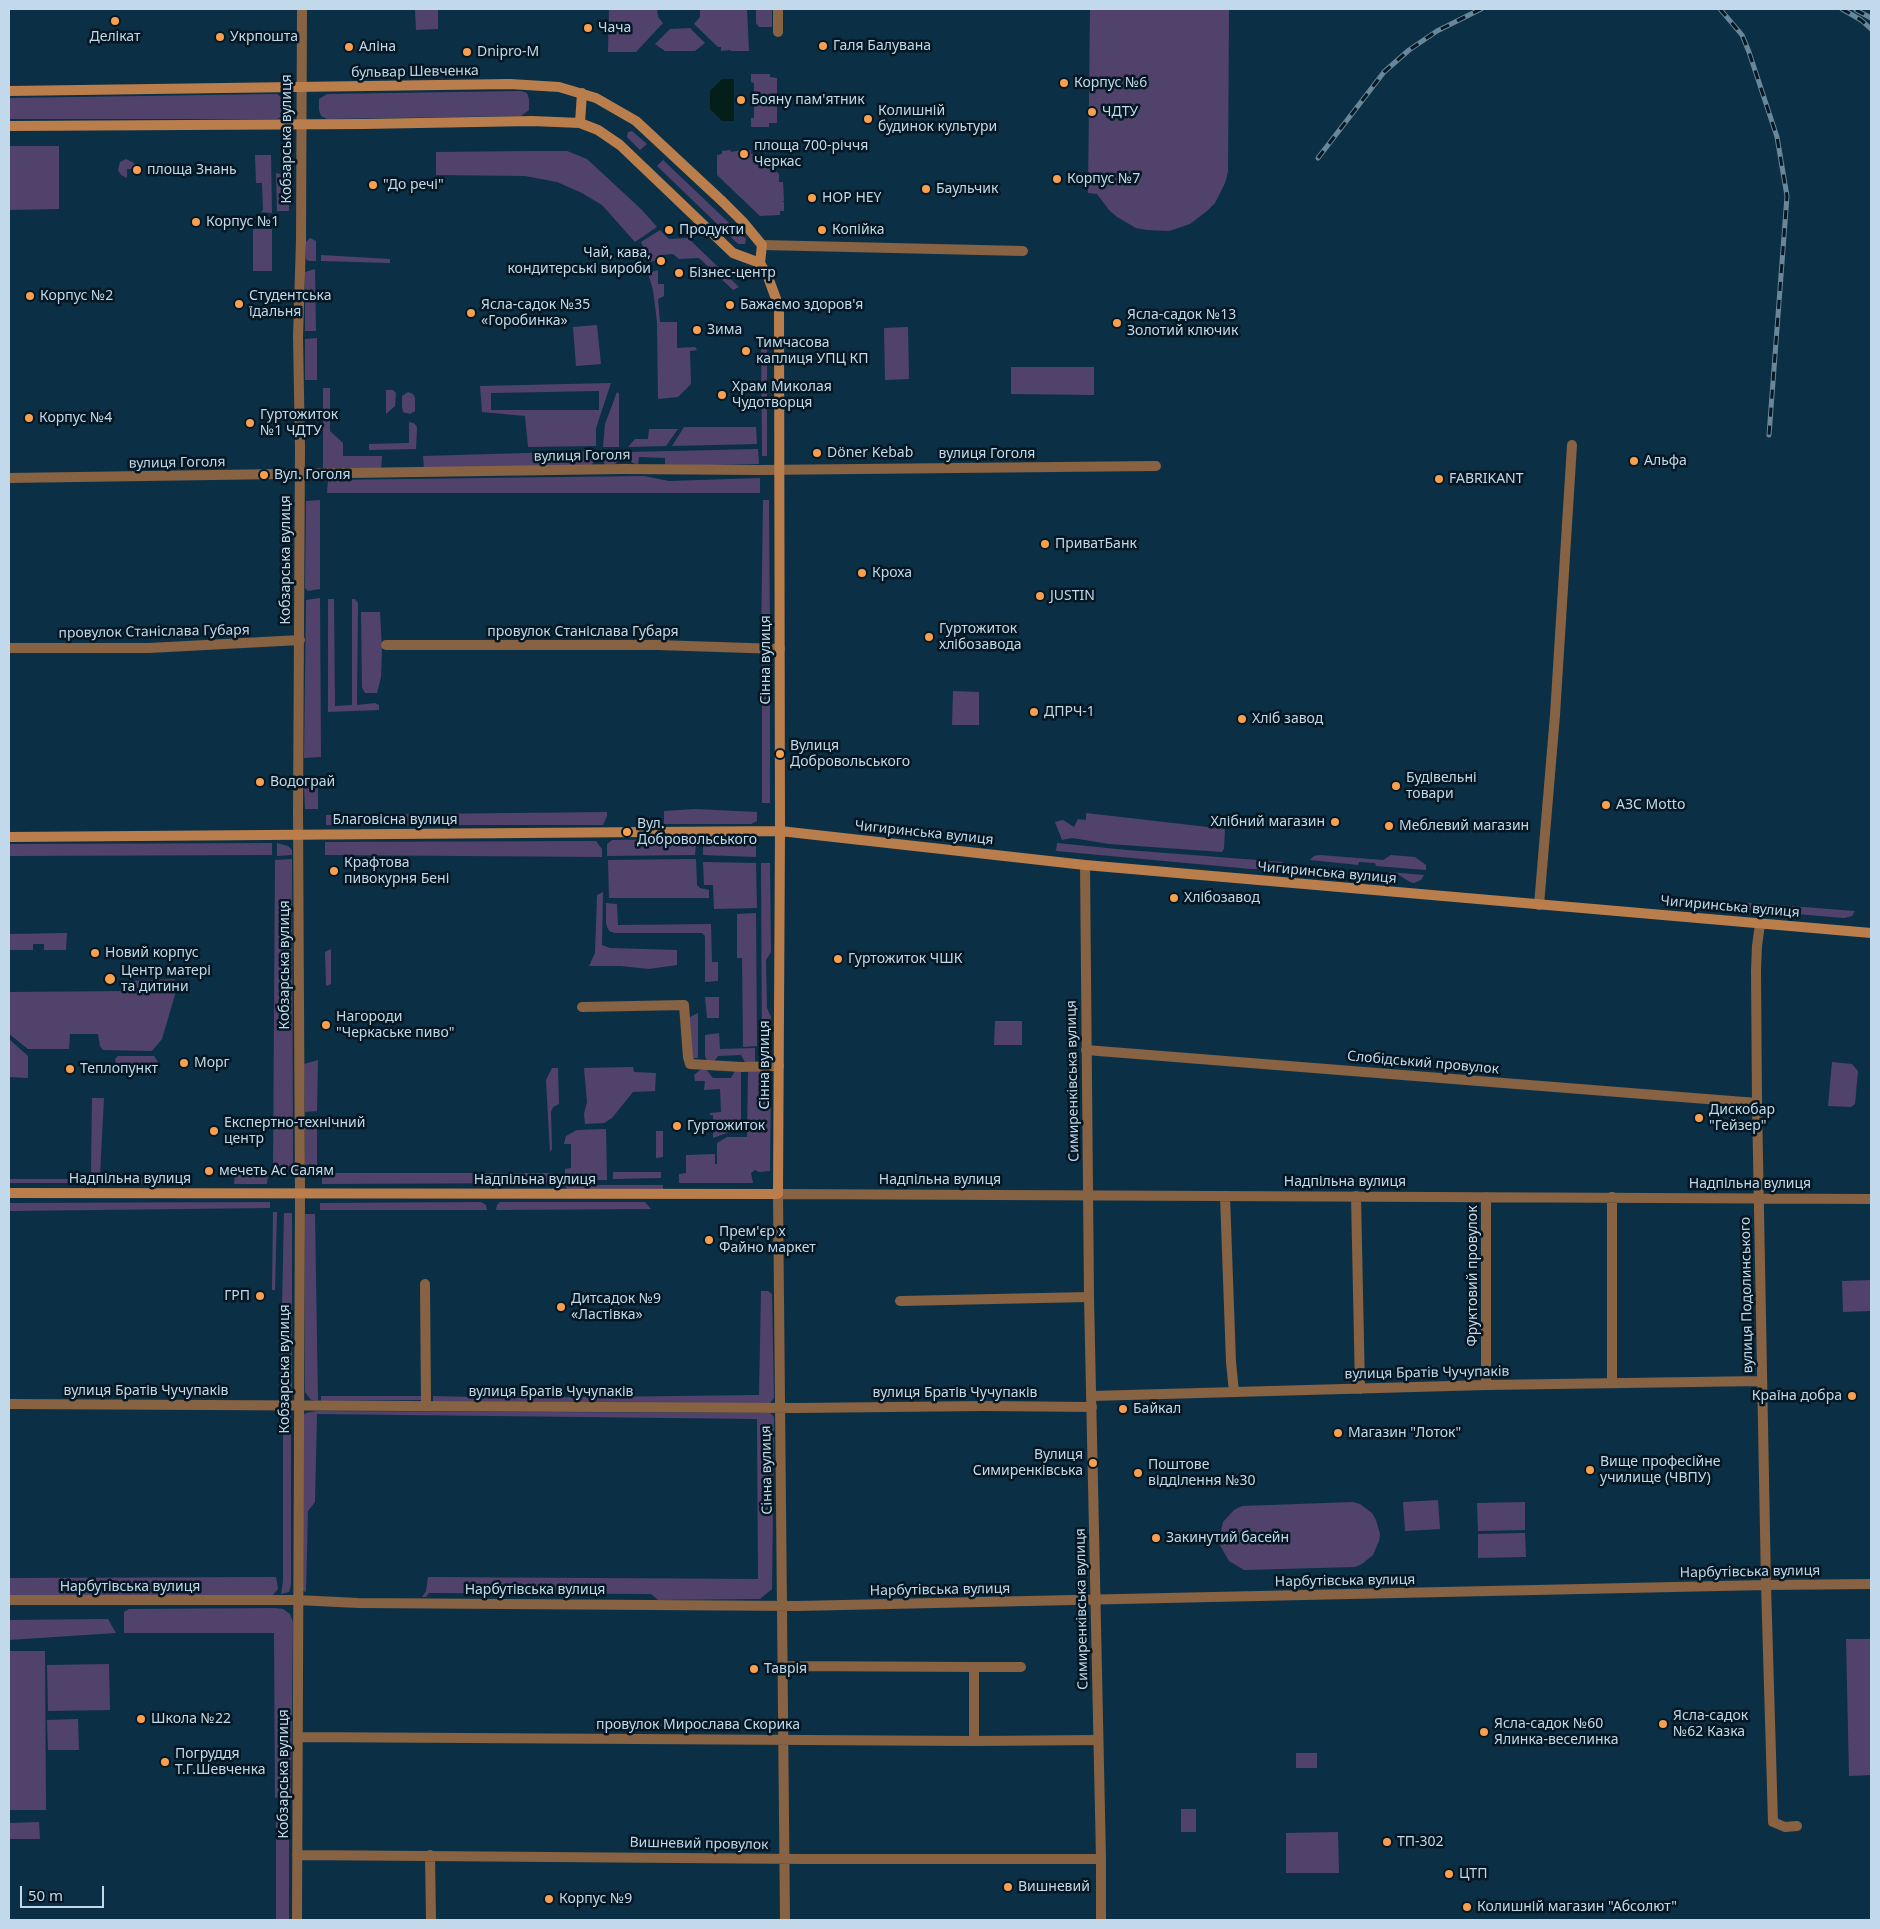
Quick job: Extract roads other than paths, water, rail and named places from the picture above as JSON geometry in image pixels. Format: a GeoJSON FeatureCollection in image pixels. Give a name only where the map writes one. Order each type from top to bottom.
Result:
{"type":"FeatureCollection","features":[{"type":"Feature","properties":{"kind":"main road","name":"бульвар Шевченка"},"geometry":{"type":"LineString","coordinates":[[9,91],[517,84],[559,87],[582,93],[609,104],[646,129],[743,222],[762,244]]}},
{"type":"Feature","properties":{"kind":"main road"},"geometry":{"type":"LineString","coordinates":[[580,123],[582,93]]}},
{"type":"Feature","properties":{"kind":"main road"},"geometry":{"type":"LineString","coordinates":[[9,126],[300,125],[532,121],[580,123],[598,130],[620,145],[733,253],[760,263],[762,244]]}},
{"type":"Feature","properties":{"kind":"main road","name":"Сінна вулиця"},"geometry":{"type":"LineString","coordinates":[[760,263],[768,277],[779,307],[780,831],[778,1194]]}},
{"type":"Feature","properties":{"kind":"main road","name":"Чигиринська вулиця"},"geometry":{"type":"LineString","coordinates":[[780,831],[1085,866],[1871,933]]}},
{"type":"Feature","properties":{"kind":"main road","name":"Благовісна вулиця"},"geometry":{"type":"LineString","coordinates":[[9,837],[780,831]]}},
{"type":"Feature","properties":{"kind":"main road","name":"Надпільна вулиця"},"geometry":{"type":"LineString","coordinates":[[9,1193],[778,1194]]}},
{"type":"Feature","properties":{"kind":"street","name":"Кобзарська вулиця"},"geometry":{"type":"LineString","coordinates":[[297,1920],[300,1193],[298,337],[301,240],[302,9]]}},
{"type":"Feature","properties":{"kind":"street"},"geometry":{"type":"LineString","coordinates":[[778,9],[778,32]]}},
{"type":"Feature","properties":{"kind":"street"},"geometry":{"type":"LineString","coordinates":[[762,244],[1023,251]]}},
{"type":"Feature","properties":{"kind":"street"},"geometry":{"type":"LineString","coordinates":[[1539,905],[1555,715],[1572,445]]}},
{"type":"Feature","properties":{"kind":"street","name":"вулиця Гоголя"},"geometry":{"type":"LineString","coordinates":[[9,478],[623,469],[779,470],[1156,466]]}},
{"type":"Feature","properties":{"kind":"street","name":"провулок Станіслава Губаря"},"geometry":{"type":"LineString","coordinates":[[9,648],[149,648],[300,640]]}},
{"type":"Feature","properties":{"kind":"street","name":"провулок Станіслава Губаря"},"geometry":{"type":"LineString","coordinates":[[386,645],[657,645],[780,649]]}},
{"type":"Feature","properties":{"kind":"street","name":"Симиренківська вулиця"},"geometry":{"type":"LineString","coordinates":[[1085,866],[1088,1297],[1092,1396],[1101,1920]]}},
{"type":"Feature","properties":{"kind":"street","name":"вулиця Подолинського"},"geometry":{"type":"LineString","coordinates":[[1760,924],[1756,971],[1766,1585],[1773,1822],[1785,1827],[1797,1826]]}},
{"type":"Feature","properties":{"kind":"street"},"geometry":{"type":"LineString","coordinates":[[582,1007],[684,1005],[690,1064],[742,1067],[779,1066]]}},
{"type":"Feature","properties":{"kind":"street","name":"Слобідський провулок"},"geometry":{"type":"LineString","coordinates":[[1086,1050],[1758,1103]]}},
{"type":"Feature","properties":{"kind":"street","name":"Надпільна вулиця"},"geometry":{"type":"LineString","coordinates":[[778,1194],[1871,1199]]}},
{"type":"Feature","properties":{"kind":"street","name":"Сінна вулиця"},"geometry":{"type":"LineString","coordinates":[[778,1194],[785,1920]]}},
{"type":"Feature","properties":{"kind":"street"},"geometry":{"type":"LineString","coordinates":[[1225,1196],[1231,1362],[1234,1392]]}},
{"type":"Feature","properties":{"kind":"street"},"geometry":{"type":"LineString","coordinates":[[1356,1196],[1360,1389]]}},
{"type":"Feature","properties":{"kind":"street","name":"Фруктовий провулок"},"geometry":{"type":"LineString","coordinates":[[1486,1197],[1486,1385]]}},
{"type":"Feature","properties":{"kind":"street"},"geometry":{"type":"LineString","coordinates":[[1612,1197],[1612,1383]]}},
{"type":"Feature","properties":{"kind":"street"},"geometry":{"type":"LineString","coordinates":[[426,1284],[426,1405]]}},
{"type":"Feature","properties":{"kind":"street"},"geometry":{"type":"LineString","coordinates":[[900,1301],[1088,1297]]}},
{"type":"Feature","properties":{"kind":"street","name":"вулиця Братів Чучупаків"},"geometry":{"type":"LineString","coordinates":[[1092,1396],[1486,1385],[1762,1381]]}},
{"type":"Feature","properties":{"kind":"street","name":"вулиця Братів Чучупаків"},"geometry":{"type":"LineString","coordinates":[[9,1404],[1092,1407]]}},
{"type":"Feature","properties":{"kind":"street","name":"Нарбутівська вулиця"},"geometry":{"type":"LineString","coordinates":[[9,1600],[297,1600],[358,1603],[782,1605],[1871,1584]]}},
{"type":"Feature","properties":{"kind":"street"},"geometry":{"type":"LineString","coordinates":[[783,1666],[1021,1667]]}},
{"type":"Feature","properties":{"kind":"street"},"geometry":{"type":"LineString","coordinates":[[974,1667],[974,1741]]}},
{"type":"Feature","properties":{"kind":"street","name":"провулок Мирослава Скорика"},"geometry":{"type":"LineString","coordinates":[[298,1736],[974,1741],[1098,1740]]}},
{"type":"Feature","properties":{"kind":"street","name":"Вишневий провулок"},"geometry":{"type":"LineString","coordinates":[[297,1855],[785,1859],[1101,1858]]}},
{"type":"Feature","properties":{"kind":"street"},"geometry":{"type":"LineString","coordinates":[[430,1855],[431,1920]]}},
{"type":"Feature","properties":{"kind":"railway"},"geometry":{"type":"LineString","coordinates":[[1318,158],[1384,72],[1409,50],[1437,31],[1481,9]]}},
{"type":"Feature","properties":{"kind":"railway"},"geometry":{"type":"LineString","coordinates":[[1720,9],[1742,35],[1749,52],[1777,137],[1787,196],[1769,435]]}},
{"type":"Feature","properties":{"kind":"railway"},"geometry":{"type":"LineString","coordinates":[[1842,9],[1861,20],[1871,29]]}},
{"type":"Feature","properties":{"kind":"railway"},"geometry":{"type":"LineString","coordinates":[[1856,10],[1871,18]]}},
{"type":"Feature","properties":{"kind":"place","name":"Делікат"},"geometry":{"type":"Point","coordinates":[115,21]}},
{"type":"Feature","properties":{"kind":"place","name":"Чача"},"geometry":{"type":"Point","coordinates":[588,28]}},
{"type":"Feature","properties":{"kind":"place","name":"Укрпошта"},"geometry":{"type":"Point","coordinates":[220,37]}},
{"type":"Feature","properties":{"kind":"place","name":"Галя Балувана"},"geometry":{"type":"Point","coordinates":[823,46]}},
{"type":"Feature","properties":{"kind":"place","name":"Аліна"},"geometry":{"type":"Point","coordinates":[349,47]}},
{"type":"Feature","properties":{"kind":"place","name":"Dnipro-M"},"geometry":{"type":"Point","coordinates":[467,52]}},
{"type":"Feature","properties":{"kind":"place","name":"Корпус №6"},"geometry":{"type":"Point","coordinates":[1064,83]}},
{"type":"Feature","properties":{"kind":"place","name":"Бояну пам'ятник"},"geometry":{"type":"Point","coordinates":[741,100]}},
{"type":"Feature","properties":{"kind":"place","name":"ЧДТУ"},"geometry":{"type":"Point","coordinates":[1092,112]}},
{"type":"Feature","properties":{"kind":"place","name":"Колишній будинок культури"},"geometry":{"type":"Point","coordinates":[868,119]}},
{"type":"Feature","properties":{"kind":"place","name":"площа 700-річчя Черкас"},"geometry":{"type":"Point","coordinates":[744,154]}},
{"type":"Feature","properties":{"kind":"place","name":"площа Знань"},"geometry":{"type":"Point","coordinates":[137,170]}},
{"type":"Feature","properties":{"kind":"place","name":"Корпус №7"},"geometry":{"type":"Point","coordinates":[1057,179]}},
{"type":"Feature","properties":{"kind":"place","name":"\"До речі\""},"geometry":{"type":"Point","coordinates":[373,185]}},
{"type":"Feature","properties":{"kind":"place","name":"Баульчик"},"geometry":{"type":"Point","coordinates":[926,189]}},
{"type":"Feature","properties":{"kind":"place","name":"HOP HEY"},"geometry":{"type":"Point","coordinates":[812,198]}},
{"type":"Feature","properties":{"kind":"place","name":"Корпус №1"},"geometry":{"type":"Point","coordinates":[196,222]}},
{"type":"Feature","properties":{"kind":"place","name":"Продукти"},"geometry":{"type":"Point","coordinates":[669,230]}},
{"type":"Feature","properties":{"kind":"place","name":"Копійка"},"geometry":{"type":"Point","coordinates":[822,230]}},
{"type":"Feature","properties":{"kind":"place","name":"Чай, кава, кондитерські вироби"},"geometry":{"type":"Point","coordinates":[661,261]}},
{"type":"Feature","properties":{"kind":"place","name":"Бізнес-центр"},"geometry":{"type":"Point","coordinates":[679,273]}},
{"type":"Feature","properties":{"kind":"place","name":"Корпус №2"},"geometry":{"type":"Point","coordinates":[30,296]}},
{"type":"Feature","properties":{"kind":"place","name":"Студентська їдальня"},"geometry":{"type":"Point","coordinates":[239,304]}},
{"type":"Feature","properties":{"kind":"place","name":"Бажаємо здоров'я"},"geometry":{"type":"Point","coordinates":[730,305]}},
{"type":"Feature","properties":{"kind":"place","name":"Ясла-садок №35 «Горобинка»"},"geometry":{"type":"Point","coordinates":[471,313]}},
{"type":"Feature","properties":{"kind":"place","name":"Ясла-садок №13 Золотий ключик"},"geometry":{"type":"Point","coordinates":[1117,323]}},
{"type":"Feature","properties":{"kind":"place","name":"Зима"},"geometry":{"type":"Point","coordinates":[697,330]}},
{"type":"Feature","properties":{"kind":"place","name":"Тимчасова каплиця УПЦ КП"},"geometry":{"type":"Point","coordinates":[746,351]}},
{"type":"Feature","properties":{"kind":"place","name":"Храм Миколая Чудотворця"},"geometry":{"type":"Point","coordinates":[722,395]}},
{"type":"Feature","properties":{"kind":"place","name":"Корпус №4"},"geometry":{"type":"Point","coordinates":[29,418]}},
{"type":"Feature","properties":{"kind":"place","name":"Гуртожиток №1 ЧДТУ"},"geometry":{"type":"Point","coordinates":[250,423]}},
{"type":"Feature","properties":{"kind":"place","name":"Döner Kebab"},"geometry":{"type":"Point","coordinates":[817,453]}},
{"type":"Feature","properties":{"kind":"place","name":"Альфа"},"geometry":{"type":"Point","coordinates":[1634,461]}},
{"type":"Feature","properties":{"kind":"place","name":"Вул. Гоголя"},"geometry":{"type":"Point","coordinates":[264,475]}},
{"type":"Feature","properties":{"kind":"place","name":"FABRIKANT"},"geometry":{"type":"Point","coordinates":[1439,479]}},
{"type":"Feature","properties":{"kind":"place","name":"ПриватБанк"},"geometry":{"type":"Point","coordinates":[1045,544]}},
{"type":"Feature","properties":{"kind":"place","name":"Кроха"},"geometry":{"type":"Point","coordinates":[862,573]}},
{"type":"Feature","properties":{"kind":"place","name":"JUSTIN"},"geometry":{"type":"Point","coordinates":[1040,596]}},
{"type":"Feature","properties":{"kind":"place","name":"Гуртожиток хлібозавода"},"geometry":{"type":"Point","coordinates":[929,637]}},
{"type":"Feature","properties":{"kind":"place","name":"ДПРЧ-1"},"geometry":{"type":"Point","coordinates":[1034,712]}},
{"type":"Feature","properties":{"kind":"place","name":"Хліб завод"},"geometry":{"type":"Point","coordinates":[1242,719]}},
{"type":"Feature","properties":{"kind":"place","name":"Вулиця Добровольського"},"geometry":{"type":"Point","coordinates":[780,754]}},
{"type":"Feature","properties":{"kind":"place","name":"Водограй"},"geometry":{"type":"Point","coordinates":[260,782]}},
{"type":"Feature","properties":{"kind":"place","name":"Будівельні товари"},"geometry":{"type":"Point","coordinates":[1396,786]}},
{"type":"Feature","properties":{"kind":"place","name":"АЗС Motto"},"geometry":{"type":"Point","coordinates":[1606,805]}},
{"type":"Feature","properties":{"kind":"place","name":"Хлібний магазин"},"geometry":{"type":"Point","coordinates":[1335,822]}},
{"type":"Feature","properties":{"kind":"place","name":"Меблевий магазин"},"geometry":{"type":"Point","coordinates":[1389,826]}},
{"type":"Feature","properties":{"kind":"place","name":"Вул. Добровольського"},"geometry":{"type":"Point","coordinates":[627,832]}},
{"type":"Feature","properties":{"kind":"place","name":"Крафтова пивокурня Бені"},"geometry":{"type":"Point","coordinates":[334,871]}},
{"type":"Feature","properties":{"kind":"place","name":"Хлібозавод"},"geometry":{"type":"Point","coordinates":[1174,898]}},
{"type":"Feature","properties":{"kind":"place","name":"Новий корпус"},"geometry":{"type":"Point","coordinates":[95,953]}},
{"type":"Feature","properties":{"kind":"place","name":"Гуртожиток ЧШК"},"geometry":{"type":"Point","coordinates":[838,959]}},
{"type":"Feature","properties":{"kind":"place","name":"Центр матері та дитини"},"geometry":{"type":"Point","coordinates":[110,979]}},
{"type":"Feature","properties":{"kind":"place","name":"Нагороди \"Черкаське пиво\""},"geometry":{"type":"Point","coordinates":[326,1025]}},
{"type":"Feature","properties":{"kind":"place","name":"Морг"},"geometry":{"type":"Point","coordinates":[184,1063]}},
{"type":"Feature","properties":{"kind":"place","name":"Теплопункт"},"geometry":{"type":"Point","coordinates":[70,1069]}},
{"type":"Feature","properties":{"kind":"place","name":"Дискобар \"Гейзер\""},"geometry":{"type":"Point","coordinates":[1699,1118]}},
{"type":"Feature","properties":{"kind":"place","name":"Гуртожиток"},"geometry":{"type":"Point","coordinates":[677,1126]}},
{"type":"Feature","properties":{"kind":"place","name":"Експертно-технічний центр"},"geometry":{"type":"Point","coordinates":[214,1131]}},
{"type":"Feature","properties":{"kind":"place","name":"мечеть Ас Салям"},"geometry":{"type":"Point","coordinates":[209,1171]}},
{"type":"Feature","properties":{"kind":"place","name":"Прем'єр х Файно маркет"},"geometry":{"type":"Point","coordinates":[709,1240]}},
{"type":"Feature","properties":{"kind":"place","name":"ГРП"},"geometry":{"type":"Point","coordinates":[260,1296]}},
{"type":"Feature","properties":{"kind":"place","name":"Дитсадок №9 «Ластівка»"},"geometry":{"type":"Point","coordinates":[561,1307]}},
{"type":"Feature","properties":{"kind":"place","name":"Країна добра"},"geometry":{"type":"Point","coordinates":[1852,1396]}},
{"type":"Feature","properties":{"kind":"place","name":"Байкал"},"geometry":{"type":"Point","coordinates":[1123,1409]}},
{"type":"Feature","properties":{"kind":"place","name":"Магазин \"Лоток\""},"geometry":{"type":"Point","coordinates":[1338,1433]}},
{"type":"Feature","properties":{"kind":"place","name":"Вулиця Симиренківська"},"geometry":{"type":"Point","coordinates":[1093,1463]}},
{"type":"Feature","properties":{"kind":"place","name":"Вище професійне училище (ЧВПУ)"},"geometry":{"type":"Point","coordinates":[1590,1470]}},
{"type":"Feature","properties":{"kind":"place","name":"Поштове відділення №30"},"geometry":{"type":"Point","coordinates":[1138,1473]}},
{"type":"Feature","properties":{"kind":"place","name":"Закинутий басейн"},"geometry":{"type":"Point","coordinates":[1156,1538]}},
{"type":"Feature","properties":{"kind":"place","name":"Таврія"},"geometry":{"type":"Point","coordinates":[754,1669]}},
{"type":"Feature","properties":{"kind":"place","name":"Школа №22"},"geometry":{"type":"Point","coordinates":[141,1719]}},
{"type":"Feature","properties":{"kind":"place","name":"Ясла-садок №62 Казка"},"geometry":{"type":"Point","coordinates":[1663,1724]}},
{"type":"Feature","properties":{"kind":"place","name":"Ясла-садок №60 Ялинка-веселинка"},"geometry":{"type":"Point","coordinates":[1484,1732]}},
{"type":"Feature","properties":{"kind":"place","name":"Погруддя Т.Г.Шевченка"},"geometry":{"type":"Point","coordinates":[165,1762]}},
{"type":"Feature","properties":{"kind":"place","name":"ТП-302"},"geometry":{"type":"Point","coordinates":[1387,1842]}},
{"type":"Feature","properties":{"kind":"place","name":"ЦТП"},"geometry":{"type":"Point","coordinates":[1449,1874]}},
{"type":"Feature","properties":{"kind":"place","name":"Вишневий"},"geometry":{"type":"Point","coordinates":[1008,1887]}},
{"type":"Feature","properties":{"kind":"place","name":"Корпус №9"},"geometry":{"type":"Point","coordinates":[549,1899]}},
{"type":"Feature","properties":{"kind":"place","name":"Колишній магазин \"Абсолют\""},"geometry":{"type":"Point","coordinates":[1467,1907]}}]}
